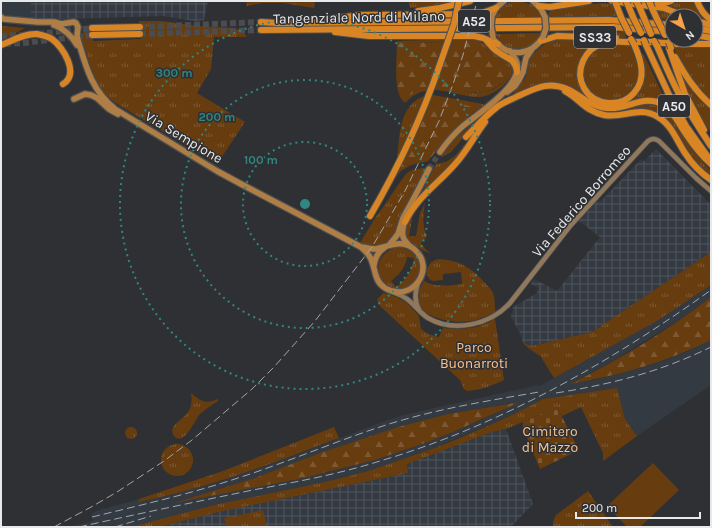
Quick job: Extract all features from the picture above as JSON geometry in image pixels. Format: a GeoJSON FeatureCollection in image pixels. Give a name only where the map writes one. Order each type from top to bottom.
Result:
{"type":"FeatureCollection","features":[{"type":"Feature","properties":{"kind":"highway"},"geometry":{"type":"LineString","coordinates":[[370,216],[389,181],[425,104],[454,24],[459,1]]}},
{"type":"Feature","properties":{"kind":"highway"},"geometry":{"type":"LineString","coordinates":[[277,23],[295,19],[334,18],[426,10],[470,1]]}},
{"type":"Feature","properties":{"kind":"highway"},"geometry":{"type":"LineString","coordinates":[[535,2],[550,7],[588,1]]}},
{"type":"Feature","properties":{"kind":"highway"},"geometry":{"type":"LineString","coordinates":[[648,1],[664,35]]}},
{"type":"Feature","properties":{"kind":"highway"},"geometry":{"type":"LineString","coordinates":[[614,2],[658,5],[671,1]]}},
{"type":"Feature","properties":{"kind":"highway"},"geometry":{"type":"LineString","coordinates":[[697,1],[701,10],[711,20]]}},
{"type":"Feature","properties":{"kind":"highway"},"geometry":{"type":"LineString","coordinates":[[614,2],[631,38],[641,63],[642,76],[640,83],[633,94],[618,103],[601,102],[591,96],[584,88],[580,72],[583,61],[592,49],[601,44],[611,42],[650,43]]}},
{"type":"Feature","properties":{"kind":"highway","name":"A50"},"geometry":{"type":"LineString","coordinates":[[627,3],[641,34],[650,43],[684,104],[711,145]]}},
{"type":"Feature","properties":{"kind":"highway"},"geometry":{"type":"LineString","coordinates":[[639,4],[664,8]]}},
{"type":"Feature","properties":{"kind":"highway","name":"A50"},"geometry":{"type":"LineString","coordinates":[[639,4],[651,34],[650,43],[672,102],[711,163]]}},
{"type":"Feature","properties":{"kind":"highway"},"geometry":{"type":"LineString","coordinates":[[368,15],[480,14],[496,8]]}},
{"type":"Feature","properties":{"kind":"highway","name":"Tangenziale Nord di Milano"},"geometry":{"type":"LineString","coordinates":[[261,22],[602,20],[664,24]]}},
{"type":"Feature","properties":{"kind":"highway","name":"Tangenziale Nord di Milano"},"geometry":{"type":"LineString","coordinates":[[261,30],[613,27],[664,31]]}},
{"type":"Feature","properties":{"kind":"highway"},"geometry":{"type":"LineString","coordinates":[[92,28],[140,30],[92,36]]}},
{"type":"Feature","properties":{"kind":"highway"},"geometry":{"type":"LineString","coordinates":[[296,29],[369,36],[474,36],[498,44]]}},
{"type":"Feature","properties":{"kind":"highway"},"geometry":{"type":"LineString","coordinates":[[1,45],[32,34],[42,35],[51,39],[62,50],[69,63],[69,76],[63,84]]}},
{"type":"Feature","properties":{"kind":"highway","name":"SS33"},"geometry":{"type":"LineString","coordinates":[[542,39],[557,36],[607,37],[650,43],[711,44]]}},
{"type":"Feature","properties":{"kind":"highway"},"geometry":{"type":"LineString","coordinates":[[483,38],[497,51],[511,60],[515,65],[517,72]]}},
{"type":"Feature","properties":{"kind":"highway"},"geometry":{"type":"LineString","coordinates":[[669,48],[685,94],[711,145]]}},
{"type":"Feature","properties":{"kind":"highway"},"geometry":{"type":"LineString","coordinates":[[670,48],[689,81],[702,97],[711,105]]}},
{"type":"Feature","properties":{"kind":"highway"},"geometry":{"type":"LineString","coordinates":[[466,137],[498,106],[538,87],[559,86],[574,92],[593,104],[603,108],[609,109],[621,107],[645,100],[654,101],[663,105],[672,113],[699,153],[711,163]]}},
{"type":"Feature","properties":{"kind":"highway"},"geometry":{"type":"LineString","coordinates":[[528,92],[544,88],[560,89],[591,111],[607,116],[644,112],[656,115],[668,126],[695,166],[711,180]]}},
{"type":"Feature","properties":{"kind":"highway"},"geometry":{"type":"LineString","coordinates":[[405,222],[411,211],[424,194],[461,158],[486,122],[502,106],[517,97]]}},
{"type":"Feature","properties":{"kind":"main road"},"geometry":{"type":"LineString","coordinates":[[440,152],[453,136],[501,95],[514,79],[517,72],[518,66],[510,51],[498,44],[493,37],[491,29],[492,16],[496,8],[504,1]]}},
{"type":"Feature","properties":{"kind":"main road"},"geometry":{"type":"LineString","coordinates":[[535,2],[545,17],[546,28],[542,39]]}},
{"type":"Feature","properties":{"kind":"main road"},"geometry":{"type":"LineString","coordinates":[[1,17],[38,22],[51,21],[64,24],[69,22]]}},
{"type":"Feature","properties":{"kind":"main road"},"geometry":{"type":"LineString","coordinates":[[1,22],[54,25],[60,27],[68,33],[75,34],[77,31]]}},
{"type":"Feature","properties":{"kind":"main road"},"geometry":{"type":"LineString","coordinates":[[68,33],[65,27],[69,22]]}},
{"type":"Feature","properties":{"kind":"main road","name":"Via Sempione"},"geometry":{"type":"LineString","coordinates":[[69,22],[76,23],[78,27],[77,38],[92,80],[102,97],[115,109],[241,184],[361,247],[369,255],[374,267]]}},
{"type":"Feature","properties":{"kind":"main road","name":"Via Sempione"},"geometry":{"type":"LineString","coordinates":[[68,33],[74,39],[83,56]]}},
{"type":"Feature","properties":{"kind":"main road","name":"SS33"},"geometry":{"type":"LineString","coordinates":[[510,51],[528,51],[542,39]]}},
{"type":"Feature","properties":{"kind":"main road"},"geometry":{"type":"LineString","coordinates":[[501,95],[512,89],[519,80],[523,72],[526,58],[532,48]]}},
{"type":"Feature","properties":{"kind":"main road"},"geometry":{"type":"LineString","coordinates":[[74,99],[85,94],[91,95],[97,98],[113,112],[133,120]]}},
{"type":"Feature","properties":{"kind":"main road","name":"Via Federico Borromeo"},"geometry":{"type":"LineString","coordinates":[[391,291],[405,298],[417,310],[429,318],[446,324],[463,325],[479,323],[487,320],[504,309],[512,301],[570,226],[650,140],[655,139],[659,141],[711,191]]}},
{"type":"Feature","properties":{"kind":"main road"},"geometry":{"type":"LineString","coordinates":[[418,283],[408,291],[391,291],[382,286],[377,280],[374,267],[377,256],[381,250],[398,234],[403,218],[429,169]]}},
{"type":"Feature","properties":{"kind":"main road"},"geometry":{"type":"LineString","coordinates":[[411,204],[403,229],[403,237],[405,241],[418,253],[422,262],[423,272],[418,283],[415,297],[421,313]]}},
{"type":"Feature","properties":{"kind":"main road"},"geometry":{"type":"LineString","coordinates":[[387,246],[399,243],[410,246]]}},
{"type":"Feature","properties":{"kind":"main road","name":"Via Sempione"},"geometry":{"type":"LineString","coordinates":[[361,247],[374,249],[387,246]]}},
{"type":"Feature","properties":{"kind":"shaded area"},"geometry":{"type":"Polygon","coordinates":[[[1,1],[31,1],[31,20],[4,17],[1,14],[1,1]]]}},
{"type":"Feature","properties":{"kind":"shaded area"},"geometry":{"type":"Polygon","coordinates":[[[31,1],[208,1],[204,20],[195,21],[162,16],[42,21],[31,20],[31,1]]]}},
{"type":"Feature","properties":{"kind":"shaded area"},"geometry":{"type":"Polygon","coordinates":[[[656,149],[711,205],[711,252],[592,332],[532,346],[523,343],[520,333],[511,317],[513,307],[537,293],[538,288],[531,284],[534,279],[557,291],[600,237],[579,221],[597,201],[601,201],[640,160],[644,161],[656,149]]]}},
{"type":"Feature","properties":{"kind":"shaded area"},"geometry":{"type":"Polygon","coordinates":[[[711,285],[711,297],[676,322],[613,361],[572,383],[595,380],[641,368],[691,350],[711,340],[711,385],[637,436],[625,419],[617,388],[543,399],[508,417],[429,450],[368,471],[329,481],[214,505],[130,527],[67,527],[93,521],[91,514],[96,511],[139,499],[139,502],[228,479],[403,415],[538,385],[538,387],[657,321],[711,285]],[[519,402],[448,414],[398,427],[320,453],[255,478],[180,501],[329,472],[375,460],[425,443],[479,421],[519,402]]]}},
{"type":"Feature","properties":{"kind":"shaded area"},"geometry":{"type":"Polygon","coordinates":[[[506,429],[533,504],[511,527],[159,527],[223,511],[408,473],[407,464],[492,432],[506,429]]]}},
{"type":"Feature","properties":{"kind":"green space"},"geometry":{"type":"Polygon","coordinates":[[[246,1],[315,1],[314,8],[283,3],[262,3],[247,6],[246,1]]]}},
{"type":"Feature","properties":{"kind":"green space"},"geometry":{"type":"Polygon","coordinates":[[[409,1],[457,1],[438,6],[410,8],[409,1]]]}},
{"type":"Feature","properties":{"kind":"green space"},"geometry":{"type":"Polygon","coordinates":[[[514,1],[530,4],[537,9],[541,17],[496,17],[503,7],[514,1]]]}},
{"type":"Feature","properties":{"kind":"green space"},"geometry":{"type":"Polygon","coordinates":[[[677,1],[695,1],[699,8],[674,8],[669,6],[677,1]]]}},
{"type":"Feature","properties":{"kind":"green space"},"geometry":{"type":"Polygon","coordinates":[[[601,3],[612,4],[617,16],[549,17],[549,13],[552,9],[601,3]]]}},
{"type":"Feature","properties":{"kind":"green space"},"geometry":{"type":"Polygon","coordinates":[[[657,8],[664,10],[664,20],[661,19],[657,8]]]}},
{"type":"Feature","properties":{"kind":"green space"},"geometry":{"type":"Polygon","coordinates":[[[139,21],[162,21],[198,26],[234,28],[242,31],[247,37],[214,37],[211,69],[197,93],[245,122],[217,164],[117,104],[104,93],[98,84],[82,41],[84,31],[92,24],[93,41],[141,39],[139,21]]]}},
{"type":"Feature","properties":{"kind":"green space"},"geometry":{"type":"Polygon","coordinates":[[[2,26],[25,28],[1,41],[2,26]]]}},
{"type":"Feature","properties":{"kind":"green space"},"geometry":{"type":"Polygon","coordinates":[[[624,32],[627,39],[599,36],[549,36],[551,33],[624,32]]]}},
{"type":"Feature","properties":{"kind":"green space"},"geometry":{"type":"Polygon","coordinates":[[[541,33],[531,45],[521,49],[506,46],[498,39],[496,34],[541,33]]]}},
{"type":"Feature","properties":{"kind":"green space"},"geometry":{"type":"Polygon","coordinates":[[[460,39],[481,42],[510,64],[513,70],[512,75],[506,83],[496,91],[480,97],[432,90],[418,93],[405,103],[403,101],[413,93],[429,87],[435,86],[476,93],[495,88],[504,81],[508,75],[509,69],[506,65],[492,57],[487,50],[459,42],[398,43],[397,41],[460,39]]]}},
{"type":"Feature","properties":{"kind":"green space"},"geometry":{"type":"Polygon","coordinates":[[[557,39],[599,41],[589,48],[584,54],[581,60],[579,72],[581,86],[589,98],[595,102],[609,106],[619,105],[628,102],[635,96],[643,81],[643,62],[640,53],[642,53],[666,102],[665,103],[654,99],[644,99],[618,106],[608,107],[597,104],[563,86],[554,84],[538,85],[510,97],[526,77],[531,56],[547,42],[557,39]]]}},
{"type":"Feature","properties":{"kind":"green space"},"geometry":{"type":"Polygon","coordinates":[[[397,43],[474,43],[483,47],[496,59],[506,65],[510,71],[507,77],[493,89],[486,91],[466,92],[433,86],[417,91],[403,101],[398,90],[397,82],[397,43]]]}},
{"type":"Feature","properties":{"kind":"green space"},"geometry":{"type":"Polygon","coordinates":[[[629,43],[637,62],[638,69],[636,83],[630,93],[620,99],[609,100],[598,97],[589,91],[584,80],[584,67],[586,61],[591,54],[599,48],[629,43]]]}},
{"type":"Feature","properties":{"kind":"green space"},"geometry":{"type":"Polygon","coordinates":[[[674,48],[711,48],[711,100],[690,77],[674,48]]]}},
{"type":"Feature","properties":{"kind":"green space"},"geometry":{"type":"Polygon","coordinates":[[[679,71],[696,96],[711,108],[711,133],[693,103],[679,71]]]}},
{"type":"Feature","properties":{"kind":"green space"},"geometry":{"type":"Polygon","coordinates":[[[433,95],[484,105],[470,116],[475,111],[431,98],[433,95]]]}},
{"type":"Feature","properties":{"kind":"green space"},"geometry":{"type":"Polygon","coordinates":[[[425,96],[410,133],[397,158],[402,121],[410,106],[416,100],[425,96]]]}},
{"type":"Feature","properties":{"kind":"green space"},"geometry":{"type":"Polygon","coordinates":[[[431,98],[474,107],[475,110],[453,131],[428,161],[411,165],[395,177],[409,148],[431,98]]]}},
{"type":"Feature","properties":{"kind":"green space"},"geometry":{"type":"Polygon","coordinates":[[[646,104],[660,107],[670,116],[696,154],[711,171],[711,177],[694,159],[670,124],[657,113],[651,110],[644,110],[611,114],[602,112],[590,106],[599,110],[613,112],[623,111],[646,104]]]}},
{"type":"Feature","properties":{"kind":"green space"},"geometry":{"type":"Polygon","coordinates":[[[480,118],[451,152],[442,157],[441,156],[458,136],[480,118]]]}},
{"type":"Feature","properties":{"kind":"green space"},"geometry":{"type":"Polygon","coordinates":[[[476,131],[457,159],[423,193],[422,192],[436,164],[446,162],[455,156],[476,131]]]}},
{"type":"Feature","properties":{"kind":"green space"},"geometry":{"type":"Polygon","coordinates":[[[427,168],[401,218],[395,234],[381,245],[369,247],[360,243],[377,215],[407,173],[412,170],[427,168]]]}},
{"type":"Feature","properties":{"kind":"green space"},"geometry":{"type":"Polygon","coordinates":[[[425,203],[423,220],[427,236],[421,243],[426,250],[431,253],[424,251],[406,239],[405,236],[406,226],[413,214],[409,236],[416,236],[420,213],[425,203]]]}},
{"type":"Feature","properties":{"kind":"green space"},"geometry":{"type":"Polygon","coordinates":[[[398,247],[409,251],[416,257],[419,264],[419,272],[416,280],[410,286],[402,289],[393,288],[383,282],[379,271],[378,266],[382,257],[393,248],[398,247]],[[407,257],[402,270],[391,281],[396,287],[408,275],[414,258],[407,257]]]}},
{"type":"Feature","properties":{"kind":"green space"},"geometry":{"type":"Polygon","coordinates":[[[711,252],[711,285],[657,321],[554,378],[541,357],[523,343],[532,346],[592,332],[711,252]]]}},
{"type":"Feature","properties":{"kind":"green space"},"geometry":{"type":"Polygon","coordinates":[[[439,259],[459,263],[475,273],[493,293],[495,300],[495,312],[472,321],[462,322],[440,319],[430,315],[422,309],[418,302],[418,292],[424,281],[434,285],[445,286],[462,284],[461,272],[443,274],[443,280],[433,281],[429,278],[427,274],[428,266],[433,261],[439,259]]]}},
{"type":"Feature","properties":{"kind":"green space","name":"Parco Buonarroti"},"geometry":{"type":"Polygon","coordinates":[[[383,293],[397,297],[407,303],[419,316],[421,329],[428,334],[439,337],[443,328],[457,329],[476,327],[495,319],[504,380],[481,389],[467,391],[464,389],[460,380],[380,306],[377,300],[383,293]]]}},
{"type":"Feature","properties":{"kind":"green space"},"geometry":{"type":"Polygon","coordinates":[[[711,297],[711,340],[659,362],[607,377],[570,384],[643,344],[711,297]]]}},
{"type":"Feature","properties":{"kind":"green space"},"geometry":{"type":"Polygon","coordinates":[[[617,388],[625,419],[637,436],[603,461],[603,453],[581,407],[562,416],[557,407],[506,429],[492,432],[407,464],[408,473],[223,511],[159,527],[130,527],[214,505],[329,481],[368,471],[455,440],[508,417],[543,399],[617,388]]]}},
{"type":"Feature","properties":{"kind":"green space"},"geometry":{"type":"Polygon","coordinates":[[[191,393],[202,401],[209,402],[217,399],[218,401],[200,414],[189,431],[182,438],[178,438],[173,435],[173,427],[190,409],[192,400],[191,393]]]}},
{"type":"Feature","properties":{"kind":"green space"},"geometry":{"type":"Polygon","coordinates":[[[520,402],[453,432],[375,460],[303,478],[174,503],[255,478],[320,453],[398,427],[448,414],[520,402]]]}},
{"type":"Feature","properties":{"kind":"green space","name":"Cimitero di Mazzo"},"geometry":{"type":"Polygon","coordinates":[[[557,407],[579,450],[540,469],[523,428],[523,422],[557,407]]]}},
{"type":"Feature","properties":{"kind":"green space"},"geometry":{"type":"Polygon","coordinates":[[[129,427],[133,427],[137,433],[133,439],[129,439],[125,435],[125,431],[129,427]]]}},
{"type":"Feature","properties":{"kind":"green space"},"geometry":{"type":"Polygon","coordinates":[[[334,427],[339,438],[218,482],[139,502],[139,499],[223,471],[334,427]]]}},
{"type":"Feature","properties":{"kind":"green space"},"geometry":{"type":"Polygon","coordinates":[[[174,444],[180,444],[190,451],[193,460],[192,466],[186,473],[180,476],[174,476],[164,469],[161,463],[161,457],[168,447],[174,444]]]}},
{"type":"Feature","properties":{"kind":"green space"},"geometry":{"type":"Polygon","coordinates":[[[653,463],[679,490],[640,527],[627,527],[607,506],[653,463]]]}},
{"type":"Feature","properties":{"kind":"green space"},"geometry":{"type":"Polygon","coordinates":[[[588,491],[613,527],[553,527],[553,522],[556,515],[588,491]]]}},
{"type":"Feature","properties":{"kind":"green space"},"geometry":{"type":"Polygon","coordinates":[[[263,510],[267,527],[227,527],[224,518],[263,510]]]}},
{"type":"Feature","properties":{"kind":"tunnel"},"geometry":{"type":"LineString","coordinates":[[140,27],[261,22]]}},
{"type":"Feature","properties":{"kind":"tunnel"},"geometry":{"type":"LineString","coordinates":[[38,34],[92,28]]}},
{"type":"Feature","properties":{"kind":"tunnel"},"geometry":{"type":"LineString","coordinates":[[140,34],[261,30]]}},
{"type":"Feature","properties":{"kind":"tunnel"},"geometry":{"type":"LineString","coordinates":[[1,36],[23,35]]}},
{"type":"Feature","properties":{"kind":"tunnel"},"geometry":{"type":"LineString","coordinates":[[5,44],[92,35]]}},
{"type":"Feature","properties":{"kind":"tunnel"},"geometry":{"type":"LineString","coordinates":[[429,169],[440,152]]}},
{"type":"Feature","properties":{"kind":"railway"},"geometry":{"type":"LineString","coordinates":[[54,527],[117,492],[164,461],[192,440],[252,389],[315,321],[372,247],[405,191],[439,121],[452,87],[463,55],[477,1]]}},
{"type":"Feature","properties":{"kind":"railway"},"geometry":{"type":"LineString","coordinates":[[79,527],[333,474],[365,466],[424,447],[468,430],[511,410],[594,367],[673,317],[711,290]]}},
{"type":"Feature","properties":{"kind":"railway"},"geometry":{"type":"LineString","coordinates":[[556,393],[597,386],[635,376],[692,356],[711,347]]}},
{"type":"Feature","properties":{"kind":"railway"},"geometry":{"type":"LineString","coordinates":[[92,517],[220,484],[257,472],[367,431],[405,419],[462,406],[539,392]]}},
{"type":"Feature","properties":{"kind":"railway"},"geometry":{"type":"LineString","coordinates":[[115,527],[151,516]]}}]}
